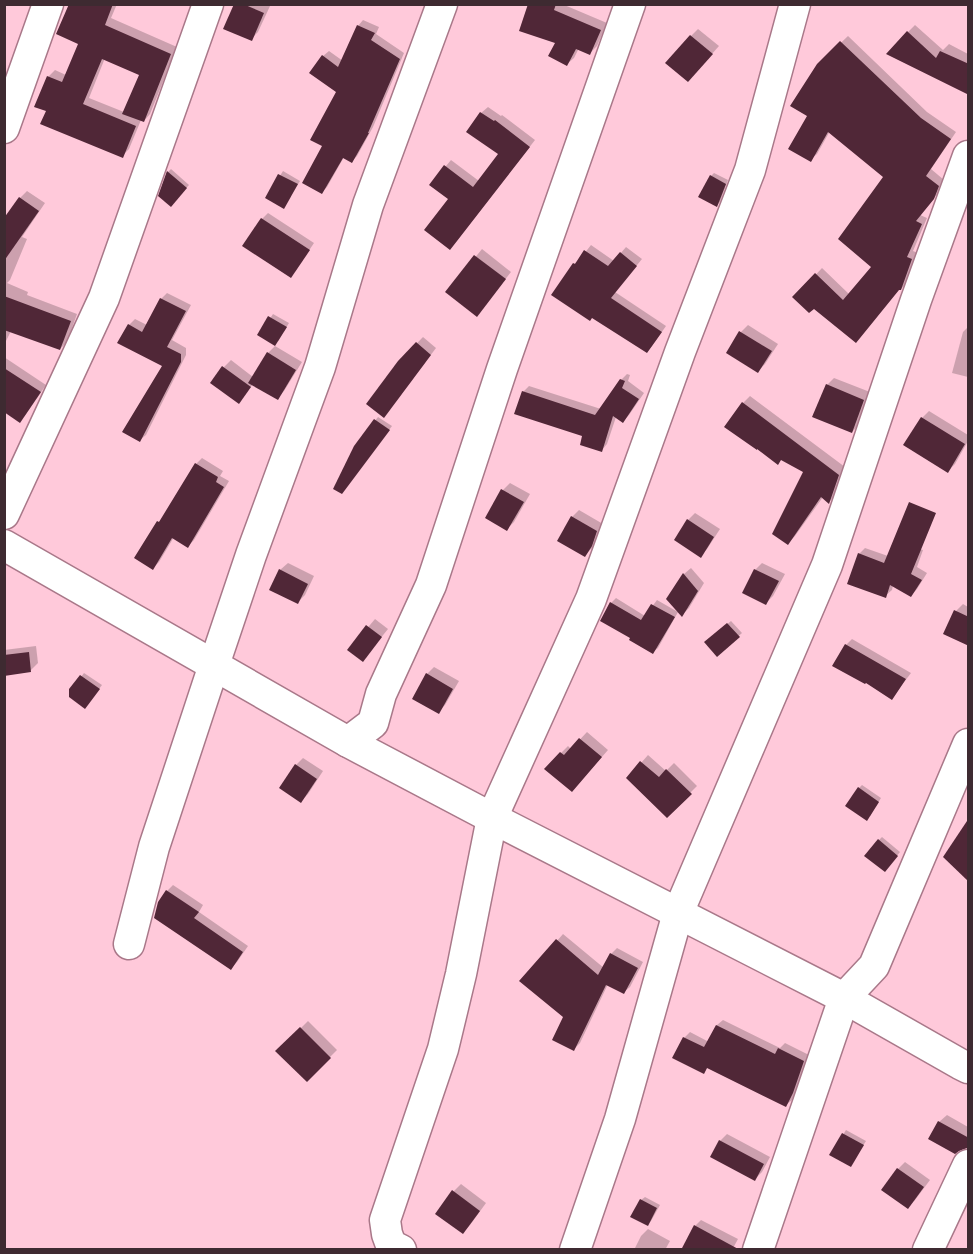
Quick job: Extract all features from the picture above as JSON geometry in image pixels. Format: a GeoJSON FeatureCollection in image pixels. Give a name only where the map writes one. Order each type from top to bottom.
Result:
{"type":"FeatureCollection","features":[{"type":"Feature","properties":{"kind":"street"},"geometry":{"type":"LineString","coordinates":[[4,128],[48,4]]}},
{"type":"Feature","properties":{"kind":"street"},"geometry":{"type":"LineString","coordinates":[[4,514],[104,298],[208,4]]}},
{"type":"Feature","properties":{"kind":"street"},"geometry":{"type":"LineString","coordinates":[[129,944],[154,847],[214,665],[251,555],[320,367],[368,205],[442,4]]}},
{"type":"Feature","properties":{"kind":"street"},"geometry":{"type":"LineString","coordinates":[[348,742],[373,723],[381,694],[431,585],[502,369],[630,4]]}},
{"type":"Feature","properties":{"kind":"street"},"geometry":{"type":"LineString","coordinates":[[401,1250],[391,1245],[385,1220],[443,1049],[461,974],[492,818],[591,599],[680,352],[750,170],[795,4]]}},
{"type":"Feature","properties":{"kind":"street"},"geometry":{"type":"LineString","coordinates":[[575,1250],[620,1119],[678,913],[827,565],[916,300],[969,156]]}},
{"type":"Feature","properties":{"kind":"street"},"geometry":{"type":"LineString","coordinates":[[4,545],[348,742],[844,998],[969,1068]]}},
{"type":"Feature","properties":{"kind":"street"},"geometry":{"type":"LineString","coordinates":[[759,1250],[844,998],[874,966],[969,744]]}},
{"type":"Feature","properties":{"kind":"street"},"geometry":{"type":"LineString","coordinates":[[928,1250],[969,1165]]}},
{"type":"Feature","properties":{"kind":"building"},"geometry":{"type":"Polygon","coordinates":[[[69,4],[113,4],[105,25],[171,54],[144,122],[122,114],[139,75],[102,59],[83,104],[136,126],[123,158],[40,124],[46,111],[34,107],[47,76],[62,82],[78,44],[56,34],[69,4]]]}},
{"type":"Feature","properties":{"kind":"building"},"geometry":{"type":"Polygon","coordinates":[[[234,4],[243,4],[264,13],[252,41],[223,29],[234,4]]]}},
{"type":"Feature","properties":{"kind":"building"},"geometry":{"type":"Polygon","coordinates":[[[528,4],[556,4],[554,10],[601,30],[590,55],[576,49],[567,66],[548,56],[555,43],[519,31],[528,4]]]}},
{"type":"Feature","properties":{"kind":"building"},"geometry":{"type":"Polygon","coordinates":[[[357,25],[375,33],[371,40],[400,59],[369,133],[352,163],[343,158],[322,194],[302,183],[322,146],[310,140],[336,92],[309,73],[322,55],[338,67],[357,25]]]}},
{"type":"Feature","properties":{"kind":"building"},"geometry":{"type":"Polygon","coordinates":[[[907,31],[936,58],[940,51],[969,64],[969,95],[886,54],[907,31]]]}},
{"type":"Feature","properties":{"kind":"building"},"geometry":{"type":"Polygon","coordinates":[[[690,35],[713,54],[688,82],[665,63],[690,35]]]}},
{"type":"Feature","properties":{"kind":"building"},"geometry":{"type":"Polygon","coordinates":[[[840,41],[921,118],[951,139],[926,176],[939,186],[934,199],[916,221],[922,224],[907,257],[912,259],[901,290],[856,343],[814,309],[809,313],[792,297],[815,273],[843,300],[871,267],[838,239],[883,177],[828,132],[811,162],[788,149],[807,116],[790,106],[817,64],[840,41]]]}},
{"type":"Feature","properties":{"kind":"building"},"geometry":{"type":"Polygon","coordinates":[[[480,112],[495,120],[530,147],[450,250],[424,230],[448,199],[429,185],[444,165],[473,187],[498,154],[466,132],[480,112]]]}},
{"type":"Feature","properties":{"kind":"building"},"geometry":{"type":"Polygon","coordinates":[[[167,171],[187,188],[171,207],[158,196],[167,171]]]}},
{"type":"Feature","properties":{"kind":"building"},"geometry":{"type":"Polygon","coordinates":[[[278,174],[298,184],[284,209],[265,198],[278,174]]]}},
{"type":"Feature","properties":{"kind":"building"},"geometry":{"type":"Polygon","coordinates":[[[710,175],[726,184],[717,207],[698,197],[710,175]]]}},
{"type":"Feature","properties":{"kind":"building"},"geometry":{"type":"Polygon","coordinates":[[[19,197],[39,211],[4,261],[4,218],[19,197]]]}},
{"type":"Feature","properties":{"kind":"building"},"geometry":{"type":"Polygon","coordinates":[[[261,218],[310,250],[291,278],[242,246],[261,218]]]}},
{"type":"Feature","properties":{"kind":"building"},"geometry":{"type":"Polygon","coordinates":[[[584,250],[608,266],[620,252],[637,266],[611,298],[662,332],[647,353],[592,318],[590,321],[551,295],[584,250]]]}},
{"type":"Feature","properties":{"kind":"building"},"geometry":{"type":"Polygon","coordinates":[[[474,255],[506,279],[477,317],[445,292],[474,255]]]}},
{"type":"Feature","properties":{"kind":"building"},"geometry":{"type":"Polygon","coordinates":[[[4,296],[71,321],[60,350],[4,330],[4,296]]]}},
{"type":"Feature","properties":{"kind":"building"},"geometry":{"type":"Polygon","coordinates":[[[160,298],[186,311],[167,347],[181,354],[181,362],[140,442],[122,432],[162,366],[117,343],[128,324],[142,332],[160,298]]]}},
{"type":"Feature","properties":{"kind":"building"},"geometry":{"type":"Polygon","coordinates":[[[268,316],[287,327],[275,346],[257,335],[268,316]]]}},
{"type":"Feature","properties":{"kind":"building"},"geometry":{"type":"Polygon","coordinates":[[[739,331],[772,351],[758,373],[726,353],[739,331]]]}},
{"type":"Feature","properties":{"kind":"building"},"geometry":{"type":"Polygon","coordinates":[[[416,342],[431,355],[384,418],[366,404],[398,361],[416,342]]]}},
{"type":"Feature","properties":{"kind":"building"},"geometry":{"type":"Polygon","coordinates":[[[267,352],[296,370],[278,400],[248,383],[267,352]]]}},
{"type":"Feature","properties":{"kind":"building"},"geometry":{"type":"Polygon","coordinates":[[[222,366],[251,387],[239,404],[210,383],[222,366]]]}},
{"type":"Feature","properties":{"kind":"building"},"geometry":{"type":"Polygon","coordinates":[[[4,368],[41,392],[20,423],[4,412],[4,368]]]}},
{"type":"Feature","properties":{"kind":"building"},"geometry":{"type":"Polygon","coordinates":[[[620,379],[625,381],[622,388],[639,399],[623,423],[613,416],[602,452],[580,445],[582,436],[514,414],[522,391],[595,415],[620,379]]]}},
{"type":"Feature","properties":{"kind":"building"},"geometry":{"type":"Polygon","coordinates":[[[826,384],[864,400],[852,433],[812,417],[826,384]]]}},
{"type":"Feature","properties":{"kind":"building"},"geometry":{"type":"Polygon","coordinates":[[[742,402],[839,475],[829,504],[821,497],[788,545],[772,534],[803,472],[781,460],[778,465],[724,427],[742,402]]]}},
{"type":"Feature","properties":{"kind":"building"},"geometry":{"type":"Polygon","coordinates":[[[921,417],[965,444],[948,473],[903,445],[921,417]]]}},
{"type":"Feature","properties":{"kind":"building"},"geometry":{"type":"Polygon","coordinates":[[[374,419],[390,430],[342,494],[333,489],[354,446],[374,419]]]}},
{"type":"Feature","properties":{"kind":"building"},"geometry":{"type":"Polygon","coordinates":[[[195,463],[218,477],[216,482],[224,487],[188,548],[172,538],[153,570],[134,558],[195,463]]]}},
{"type":"Feature","properties":{"kind":"building"},"geometry":{"type":"Polygon","coordinates":[[[501,489],[524,502],[507,531],[485,518],[501,489]]]}},
{"type":"Feature","properties":{"kind":"building"},"geometry":{"type":"Polygon","coordinates":[[[909,502],[936,513],[911,574],[922,580],[911,597],[890,585],[886,598],[847,584],[858,553],[884,563],[909,502]]]}},
{"type":"Feature","properties":{"kind":"building"},"geometry":{"type":"Polygon","coordinates":[[[571,516],[597,531],[585,557],[557,541],[571,516]]]}},
{"type":"Feature","properties":{"kind":"building"},"geometry":{"type":"Polygon","coordinates":[[[687,519],[714,537],[701,558],[674,540],[687,519]]]}},
{"type":"Feature","properties":{"kind":"building"},"geometry":{"type":"Polygon","coordinates":[[[279,569],[308,584],[298,604],[269,590],[279,569]]]}},
{"type":"Feature","properties":{"kind":"building"},"geometry":{"type":"Polygon","coordinates":[[[754,569],[779,581],[766,605],[742,593],[754,569]]]}},
{"type":"Feature","properties":{"kind":"building"},"geometry":{"type":"Polygon","coordinates":[[[683,573],[698,591],[682,617],[666,599],[683,573]]]}},
{"type":"Feature","properties":{"kind":"building"},"geometry":{"type":"Polygon","coordinates":[[[610,602],[641,620],[651,604],[675,617],[653,654],[600,621],[610,602]]]}},
{"type":"Feature","properties":{"kind":"building"},"geometry":{"type":"Polygon","coordinates":[[[954,610],[969,617],[969,646],[943,634],[954,610]]]}},
{"type":"Feature","properties":{"kind":"building"},"geometry":{"type":"Polygon","coordinates":[[[727,623],[740,637],[717,657],[704,642],[727,623]]]}},
{"type":"Feature","properties":{"kind":"building"},"geometry":{"type":"Polygon","coordinates":[[[366,625],[382,637],[363,662],[347,650],[366,625]]]}},
{"type":"Feature","properties":{"kind":"building"},"geometry":{"type":"Polygon","coordinates":[[[845,644],[906,679],[892,700],[866,683],[832,666],[845,644]]]}},
{"type":"Feature","properties":{"kind":"building"},"geometry":{"type":"Polygon","coordinates":[[[29,652],[31,672],[4,676],[4,655],[29,652]]]}},
{"type":"Feature","properties":{"kind":"building"},"geometry":{"type":"Polygon","coordinates":[[[426,673],[453,689],[439,714],[412,699],[426,673]]]}},
{"type":"Feature","properties":{"kind":"building"},"geometry":{"type":"Polygon","coordinates":[[[80,675],[100,689],[85,709],[69,697],[69,689],[80,675]]]}},
{"type":"Feature","properties":{"kind":"building"},"geometry":{"type":"Polygon","coordinates":[[[579,738],[602,757],[572,792],[544,769],[560,752],[564,755],[579,738]]]}},
{"type":"Feature","properties":{"kind":"building"},"geometry":{"type":"Polygon","coordinates":[[[640,761],[659,777],[666,769],[692,794],[667,818],[626,778],[640,761]]]}},
{"type":"Feature","properties":{"kind":"building"},"geometry":{"type":"Polygon","coordinates":[[[295,764],[317,779],[301,803],[279,788],[295,764]]]}},
{"type":"Feature","properties":{"kind":"building"},"geometry":{"type":"Polygon","coordinates":[[[858,787],[879,802],[867,821],[845,806],[858,787]]]}},
{"type":"Feature","properties":{"kind":"building"},"geometry":{"type":"Polygon","coordinates":[[[969,818],[969,882],[943,857],[969,818]]]}},
{"type":"Feature","properties":{"kind":"building"},"geometry":{"type":"Polygon","coordinates":[[[878,839],[898,856],[885,872],[864,856],[878,839]]]}},
{"type":"Feature","properties":{"kind":"building"},"geometry":{"type":"Polygon","coordinates":[[[166,890],[199,912],[194,918],[243,952],[231,970],[154,918],[158,902],[166,890]]]}},
{"type":"Feature","properties":{"kind":"building"},"geometry":{"type":"Polygon","coordinates":[[[556,939],[598,975],[610,953],[638,968],[624,994],[606,985],[574,1051],[552,1040],[563,1017],[519,981],[556,939]]]}},
{"type":"Feature","properties":{"kind":"building"},"geometry":{"type":"Polygon","coordinates":[[[716,1025],[775,1054],[778,1048],[804,1061],[786,1107],[707,1068],[704,1074],[672,1058],[683,1037],[704,1047],[716,1025]]]}},
{"type":"Feature","properties":{"kind":"building"},"geometry":{"type":"Polygon","coordinates":[[[300,1027],[331,1058],[307,1082],[275,1051],[300,1027]]]}},
{"type":"Feature","properties":{"kind":"building"},"geometry":{"type":"Polygon","coordinates":[[[938,1121],[969,1138],[967,1148],[955,1154],[928,1139],[938,1121]]]}},
{"type":"Feature","properties":{"kind":"building"},"geometry":{"type":"Polygon","coordinates":[[[842,1133],[864,1145],[851,1167],[829,1155],[842,1133]]]}},
{"type":"Feature","properties":{"kind":"building"},"geometry":{"type":"Polygon","coordinates":[[[719,1140],[764,1164],[755,1181],[710,1157],[719,1140]]]}},
{"type":"Feature","properties":{"kind":"building"},"geometry":{"type":"Polygon","coordinates":[[[897,1168],[924,1187],[908,1209],[881,1190],[897,1168]]]}},
{"type":"Feature","properties":{"kind":"building"},"geometry":{"type":"Polygon","coordinates":[[[452,1190],[480,1211],[463,1234],[435,1214],[452,1190]]]}},
{"type":"Feature","properties":{"kind":"building"},"geometry":{"type":"Polygon","coordinates":[[[640,1199],[657,1208],[648,1226],[630,1217],[640,1199]]]}},
{"type":"Feature","properties":{"kind":"building"},"geometry":{"type":"Polygon","coordinates":[[[694,1225],[740,1250],[681,1250],[694,1225]]]}}]}
